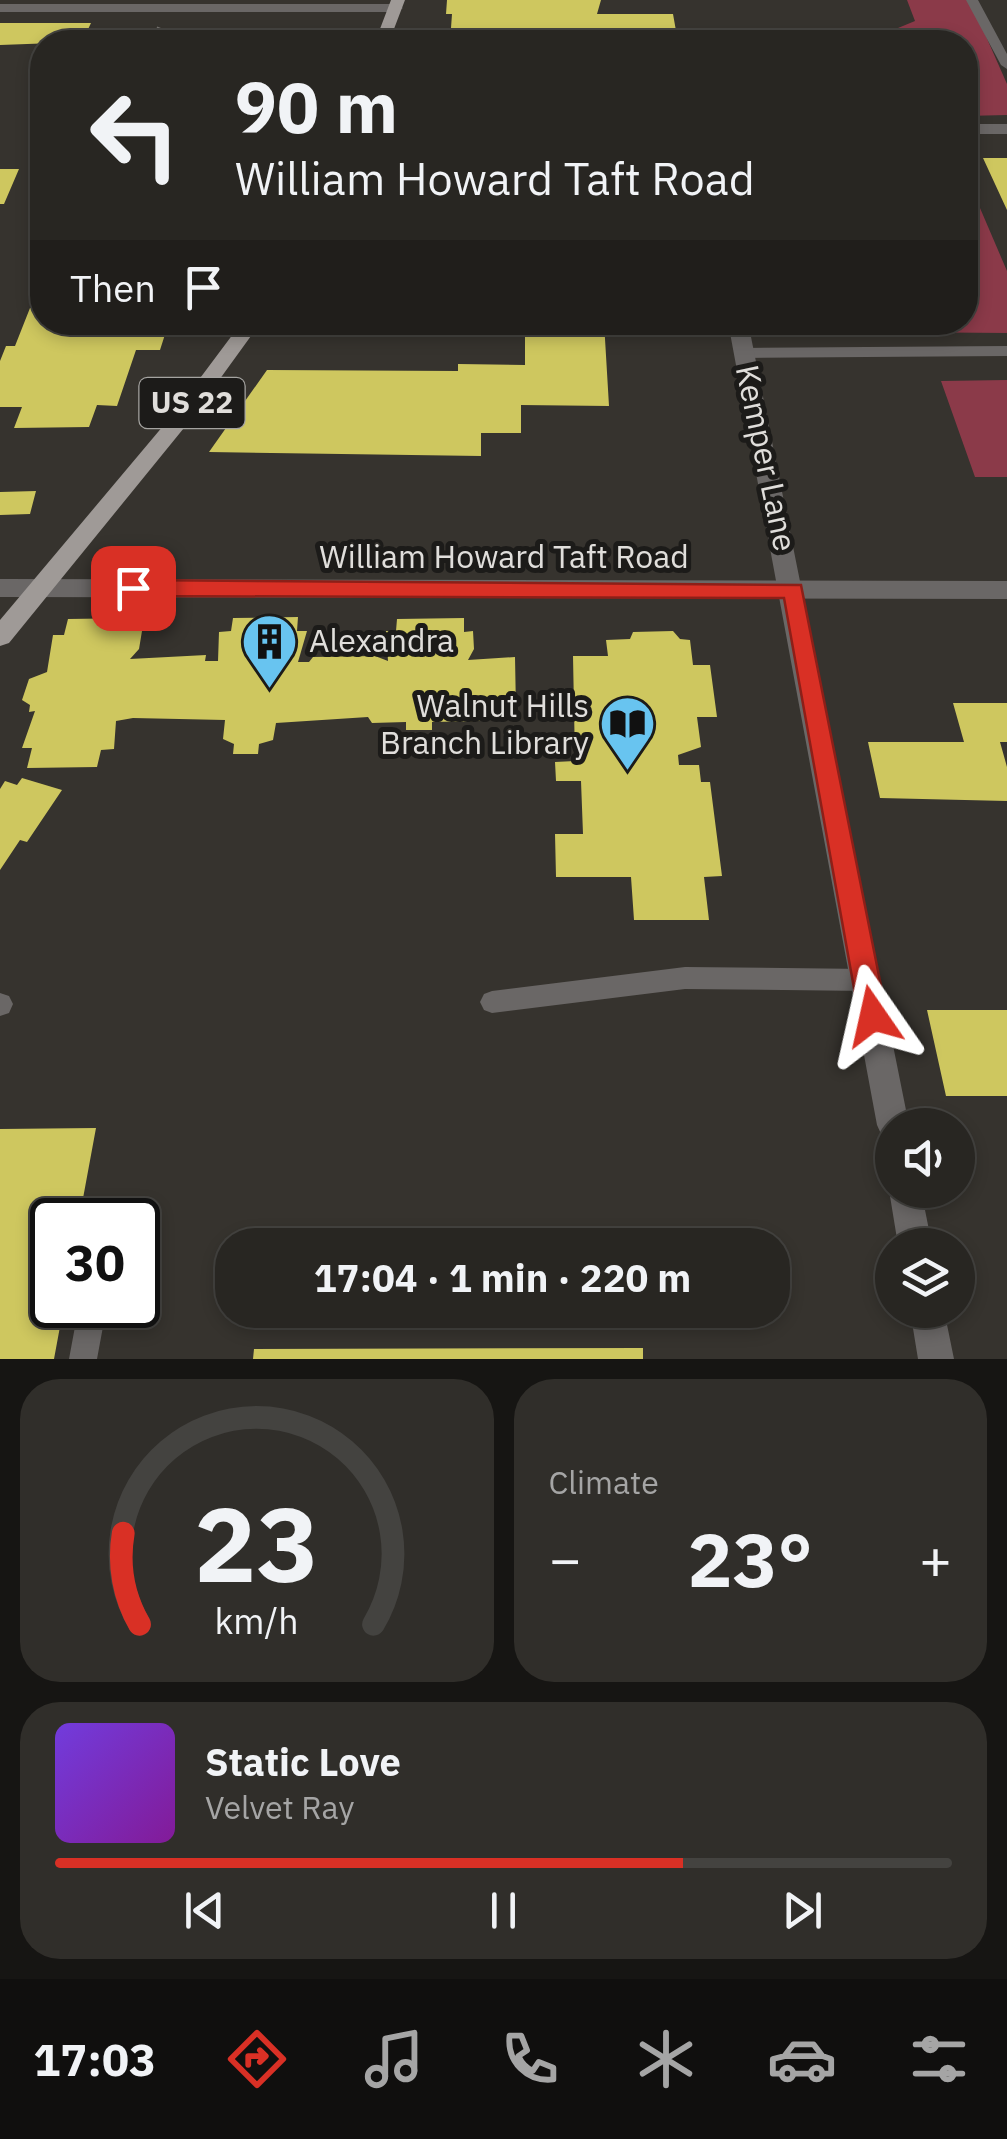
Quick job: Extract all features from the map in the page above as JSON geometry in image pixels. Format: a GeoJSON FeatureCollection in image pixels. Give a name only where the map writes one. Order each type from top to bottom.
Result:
{"type":"FeatureCollection","features":[{"type":"Feature","properties":{"kind":"main road"},"geometry":{"type":"LineString","coordinates":[[387,30],[397,4]]}},
{"type":"Feature","properties":{"kind":"main road","name":"US 22"},"geometry":{"type":"LineString","coordinates":[[0,636],[181,418],[242,335]]}},
{"type":"Feature","properties":{"kind":"street"},"geometry":{"type":"LineString","coordinates":[[0,8],[397,4]]}},
{"type":"Feature","properties":{"kind":"street"},"geometry":{"type":"LineString","coordinates":[[978,130],[1007,129]]}},
{"type":"Feature","properties":{"kind":"street","name":"Kemper Lane"},"geometry":{"type":"LineString","coordinates":[[741,335],[890,1108]]}},
{"type":"Feature","properties":{"kind":"street","name":"William Howard Taft Road"},"geometry":{"type":"LineString","coordinates":[[0,588],[1007,590]]}},
{"type":"Feature","properties":{"kind":"street"},"geometry":{"type":"LineString","coordinates":[[930,1328],[936,1359]]}},
{"type":"Feature","properties":{"kind":"lane"},"geometry":{"type":"LineString","coordinates":[[972,0],[1007,65]]}},
{"type":"Feature","properties":{"kind":"lane"},"geometry":{"type":"LineString","coordinates":[[744,353],[1007,351]]}},
{"type":"Feature","properties":{"kind":"lane"},"geometry":{"type":"LineString","coordinates":[[492,1002],[686,978],[866,980]]}},
{"type":"Feature","properties":{"kind":"lane"},"geometry":{"type":"LineString","coordinates":[[83,1359],[89,1328]]}},
{"type":"Feature","properties":{"kind":"shaded area"},"geometry":{"type":"Polygon","coordinates":[[[907,0],[970,0],[1007,84],[1007,115],[978,116],[978,30],[867,29],[898,28],[915,21],[907,0]]]}},
{"type":"Feature","properties":{"kind":"shaded area"},"geometry":{"type":"Polygon","coordinates":[[[978,203],[1007,271],[1007,333],[978,333],[978,203]]]}},
{"type":"Feature","properties":{"kind":"shaded area"},"geometry":{"type":"Polygon","coordinates":[[[1007,380],[1007,477],[975,477],[941,381],[1007,380]]]}},
{"type":"Feature","properties":{"kind":"building"},"geometry":{"type":"Polygon","coordinates":[[[447,0],[601,0],[597,14],[673,14],[676,30],[451,30],[452,14],[446,14],[447,0]]]}},
{"type":"Feature","properties":{"kind":"building"},"geometry":{"type":"Polygon","coordinates":[[[0,23],[91,23],[88,30],[30,30],[30,44],[0,45],[0,23]]]}},
{"type":"Feature","properties":{"kind":"building"},"geometry":{"type":"Polygon","coordinates":[[[983,158],[1007,158],[1007,210],[983,158]]]}},
{"type":"Feature","properties":{"kind":"building"},"geometry":{"type":"Polygon","coordinates":[[[0,169],[19,169],[4,204],[0,204],[0,169]]]}},
{"type":"Feature","properties":{"kind":"building"},"geometry":{"type":"Polygon","coordinates":[[[30,308],[30,335],[165,335],[160,350],[136,350],[117,406],[97,405],[89,427],[14,428],[22,407],[0,407],[0,361],[6,346],[15,346],[30,308]]]}},
{"type":"Feature","properties":{"kind":"building"},"geometry":{"type":"Polygon","coordinates":[[[525,335],[605,335],[609,406],[521,405],[521,433],[481,433],[481,456],[209,452],[267,370],[458,371],[458,364],[525,365],[525,335]]]}},
{"type":"Feature","properties":{"kind":"building"},"geometry":{"type":"Polygon","coordinates":[[[36,491],[30,514],[0,515],[0,492],[36,491]]]}},
{"type":"Feature","properties":{"kind":"building","name":"Alexandra"},"geometry":{"type":"Polygon","coordinates":[[[298,617],[297,631],[307,631],[298,662],[309,662],[313,657],[375,656],[388,661],[386,631],[396,631],[397,619],[464,618],[464,632],[473,631],[474,649],[468,660],[515,657],[516,711],[483,715],[479,721],[432,722],[432,730],[406,730],[406,722],[372,723],[368,717],[276,723],[273,740],[259,744],[258,754],[233,754],[234,744],[223,739],[225,720],[133,718],[116,721],[114,749],[101,750],[97,767],[27,768],[32,748],[22,748],[35,711],[29,712],[30,705],[22,700],[29,679],[47,672],[53,635],[64,635],[68,619],[135,618],[132,631],[142,631],[139,649],[130,659],[206,655],[205,661],[218,661],[219,632],[231,631],[233,618],[298,617]]]}},
{"type":"Feature","properties":{"kind":"building","name":"Walnut Hills Branch Library"},"geometry":{"type":"Polygon","coordinates":[[[673,631],[680,639],[690,640],[693,665],[710,665],[717,717],[697,717],[701,747],[678,755],[679,765],[699,765],[701,782],[710,782],[722,876],[704,877],[709,920],[634,920],[631,877],[556,877],[555,834],[583,834],[581,781],[556,781],[555,762],[575,761],[573,656],[608,656],[606,640],[630,639],[633,632],[673,631]]]}},
{"type":"Feature","properties":{"kind":"building"},"geometry":{"type":"Polygon","coordinates":[[[953,703],[1007,703],[1007,742],[1000,742],[1007,767],[1007,801],[880,798],[868,742],[964,742],[953,703]]]}},
{"type":"Feature","properties":{"kind":"building"},"geometry":{"type":"Polygon","coordinates":[[[22,778],[62,790],[27,842],[20,840],[0,870],[0,789],[5,781],[17,785],[22,778]]]}},
{"type":"Feature","properties":{"kind":"building"},"geometry":{"type":"Polygon","coordinates":[[[927,1010],[1007,1010],[1007,1096],[946,1096],[927,1010]]]}},
{"type":"Feature","properties":{"kind":"building"},"geometry":{"type":"Polygon","coordinates":[[[96,1128],[83,1198],[30,1198],[30,1328],[60,1328],[54,1359],[0,1359],[0,1129],[96,1128]]]}},
{"type":"Feature","properties":{"kind":"building"},"geometry":{"type":"Polygon","coordinates":[[[643,1348],[643,1359],[253,1359],[254,1349],[643,1348]]]}},
{"type":"Feature","properties":{"kind":"place","name":"Alexandra"},"geometry":{"type":"Point","coordinates":[270,690]}},
{"type":"Feature","properties":{"kind":"place","name":"Walnut Hills Branch Library"},"geometry":{"type":"Point","coordinates":[628,773]}},
{"type":"Feature","properties":{"kind":"route"},"geometry":{"type":"LineString","coordinates":[[133,588],[793,591],[873,1016]]}}]}
